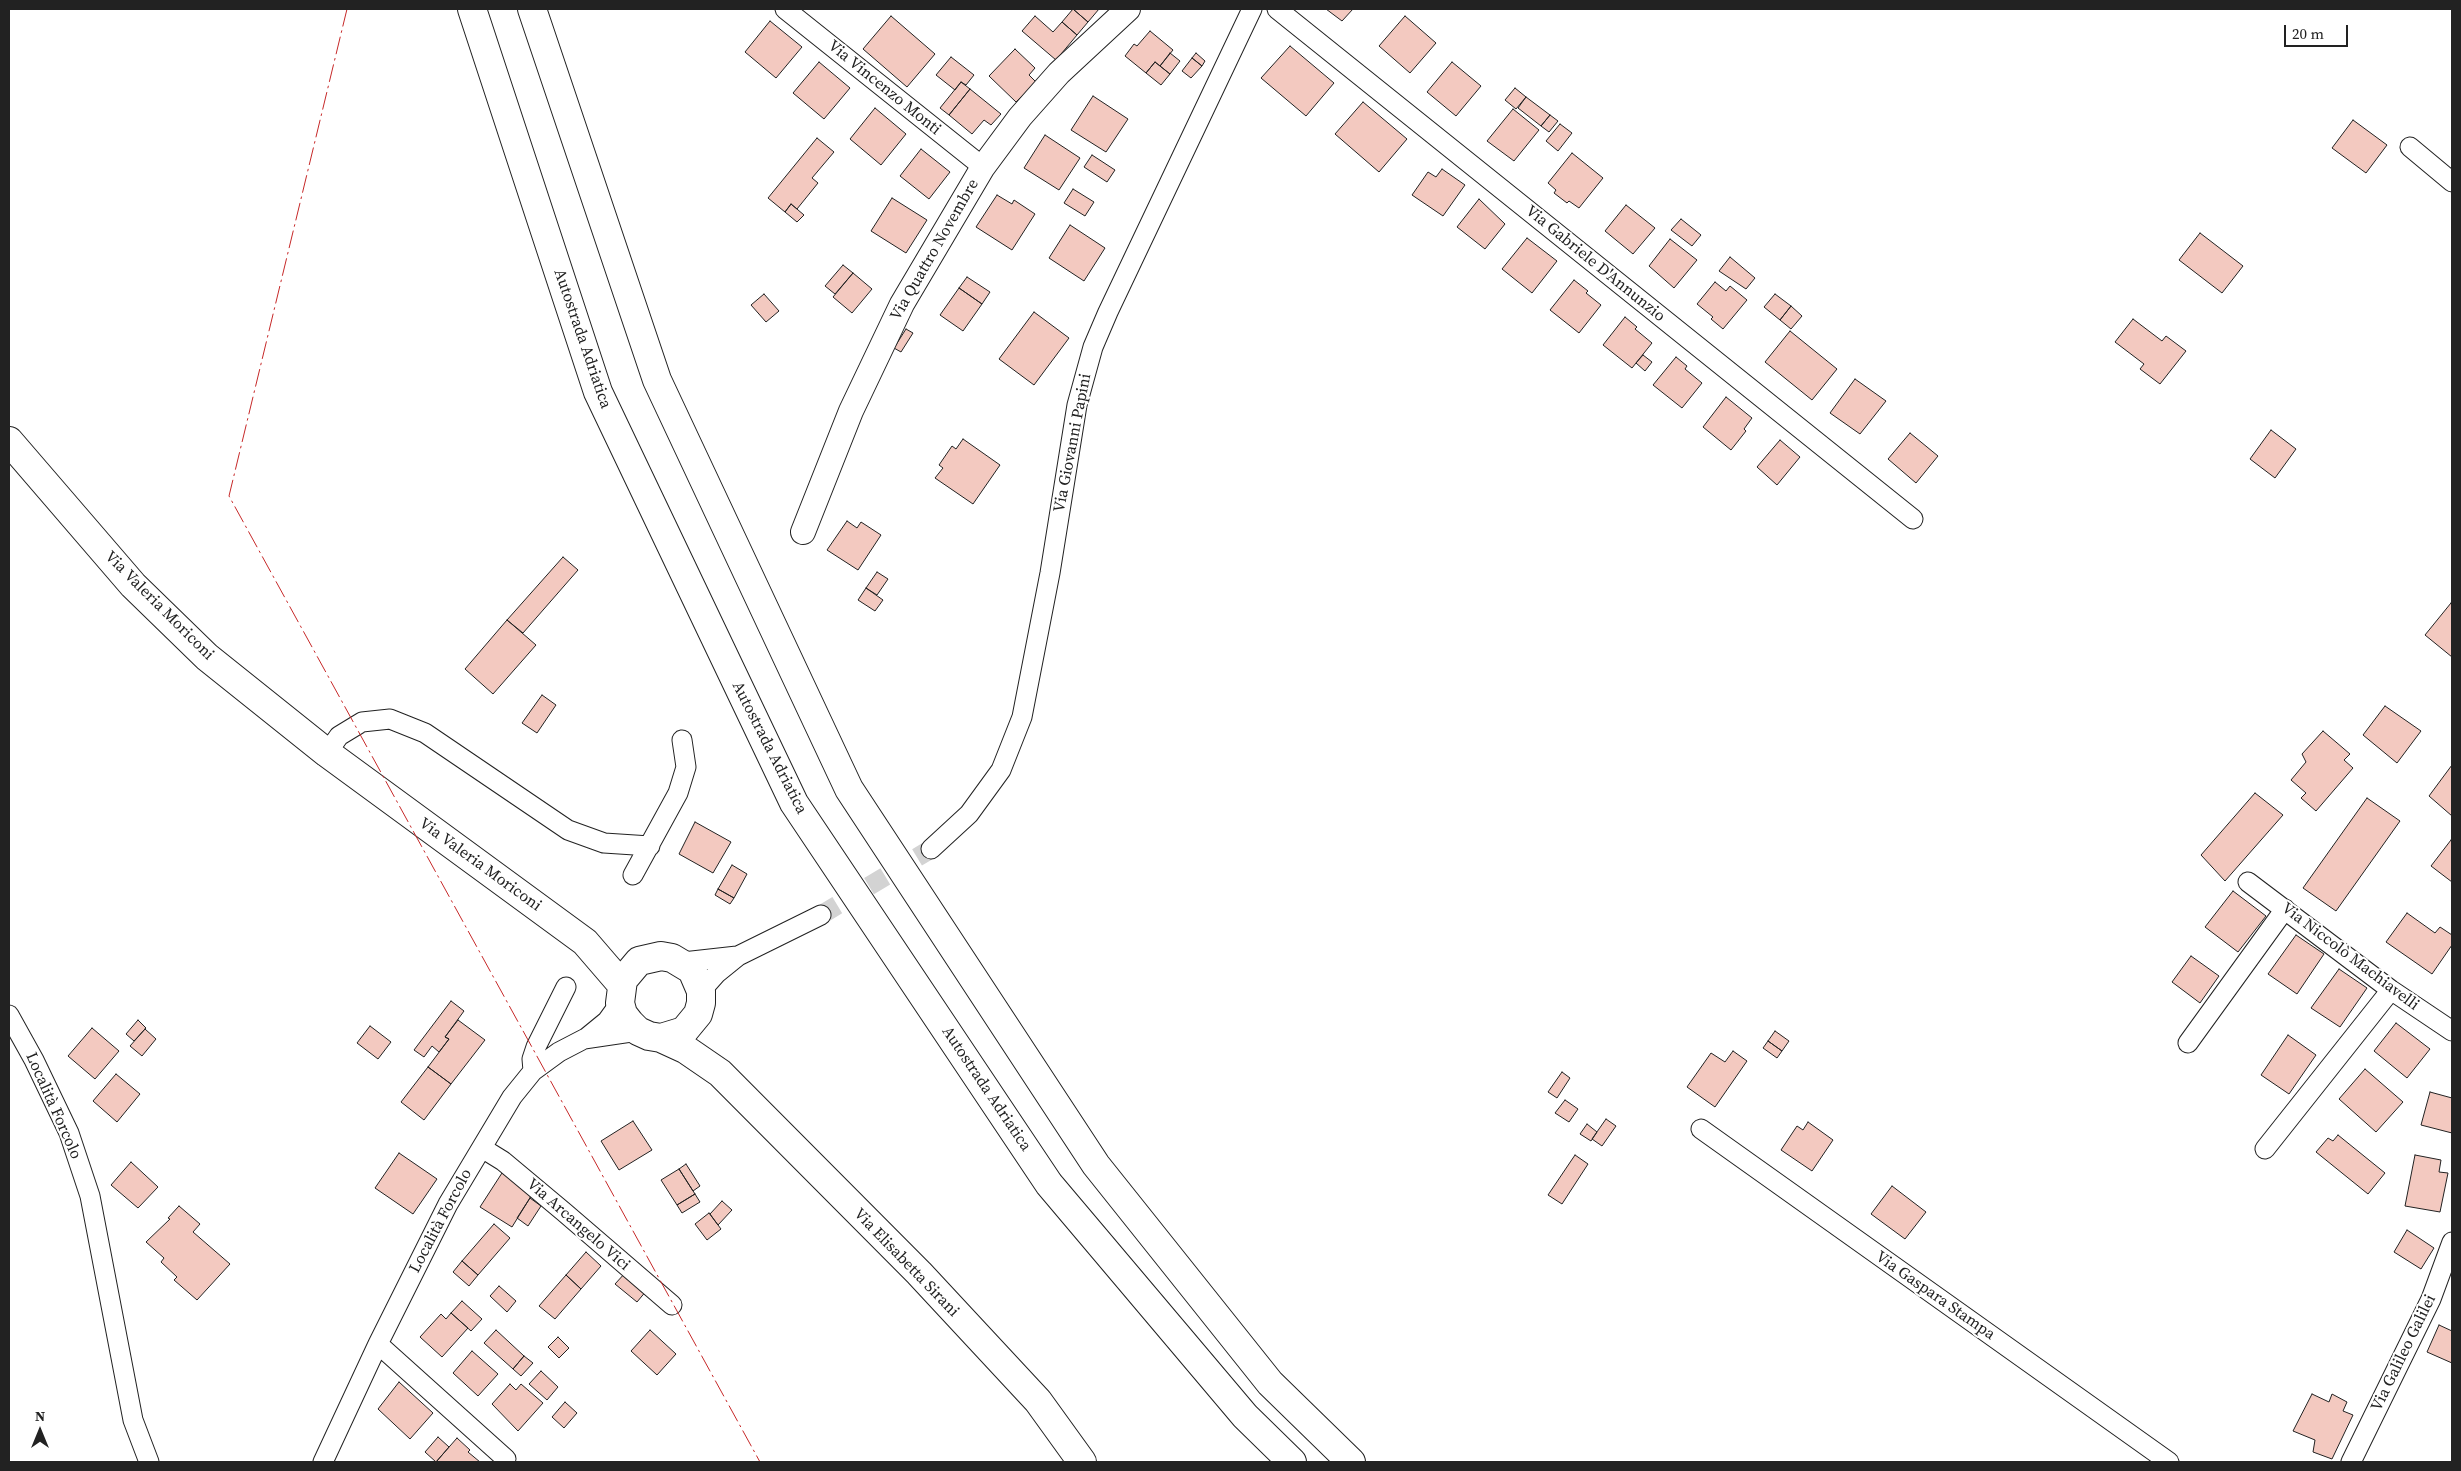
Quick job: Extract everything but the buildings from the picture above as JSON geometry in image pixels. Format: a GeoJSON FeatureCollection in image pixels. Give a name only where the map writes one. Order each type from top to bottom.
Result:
{"type":"FeatureCollection","features":[{"type":"Feature","properties":{"kind":"main road","name":"Autostrada Adriatica"},"geometry":{"type":"LineString","coordinates":[[472,9],[598,392],[794,803],[1049,1184],[1245,1416],[1292,1462]]}},
{"type":"Feature","properties":{"kind":"main road"},"geometry":{"type":"LineString","coordinates":[[532,9],[656,380],[848,789],[1096,1164],[1270,1382],[1351,1462]]}},
{"type":"Feature","properties":{"kind":"main road","name":"Via Valeria Moriconi"},"geometry":{"type":"LineString","coordinates":[[9,441],[133,585],[208,657],[327,753],[585,942],[639,961]]}},
{"type":"Feature","properties":{"kind":"main road","name":"Via Valeria Moriconi"},"geometry":{"type":"LineString","coordinates":[[585,942],[621,994]]}},
{"type":"Feature","properties":{"kind":"main road"},"geometry":{"type":"LineString","coordinates":[[661,956],[683,962],[692,970],[700,1002],[684,1031],[672,1036],[650,1034],[623,1014],[621,994],[630,970],[639,961],[661,956]]}},
{"type":"Feature","properties":{"kind":"main road","name":"Via Elisabetta Sirani"},"geometry":{"type":"LineString","coordinates":[[700,1002],[702,1037],[720,1073]]}},
{"type":"Feature","properties":{"kind":"main road","name":"Via Elisabetta Sirani"},"geometry":{"type":"LineString","coordinates":[[650,1034],[684,1049],[720,1073],[919,1273],[1038,1401],[1082,1462]]}},
{"type":"Feature","properties":{"kind":"street","name":"Via Vincenzo Monti"},"geometry":{"type":"LineString","coordinates":[[785,9],[983,168]]}},
{"type":"Feature","properties":{"kind":"street","name":"Via Quattro Novembre"},"geometry":{"type":"LineString","coordinates":[[803,532],[851,411],[902,304],[983,168],[1020,117],[1060,73],[1128,9]]}},
{"type":"Feature","properties":{"kind":"street","name":"Via Giovanni Papini"},"geometry":{"type":"LineString","coordinates":[[931,849],[969,814],[1001,770],[1022,717],[1050,573],[1077,405],[1093,347],[1124,277],[1252,9]]}},
{"type":"Feature","properties":{"kind":"street","name":"Via Gabriele D'Annunzio"},"geometry":{"type":"LineString","coordinates":[[1277,9],[1914,519]]}},
{"type":"Feature","properties":{"kind":"street"},"geometry":{"type":"LineString","coordinates":[[2410,147],[2452,182]]}},
{"type":"Feature","properties":{"kind":"street"},"geometry":{"type":"LineString","coordinates":[[327,753],[339,736],[362,722],[390,719],[425,733],[568,830],[604,843],[650,846]]}},
{"type":"Feature","properties":{"kind":"street"},"geometry":{"type":"LineString","coordinates":[[634,875],[678,793],[686,767],[682,740]]}},
{"type":"Feature","properties":{"kind":"street","name":"Via Niccolò Machiavelli"},"geometry":{"type":"LineString","coordinates":[[2248,882],[2391,990],[2452,1032]]}},
{"type":"Feature","properties":{"kind":"street"},"geometry":{"type":"LineString","coordinates":[[2188,1043],[2284,909]]}},
{"type":"Feature","properties":{"kind":"street"},"geometry":{"type":"LineString","coordinates":[[700,1002],[717,973],[738,956],[821,915]]}},
{"type":"Feature","properties":{"kind":"street"},"geometry":{"type":"LineString","coordinates":[[683,962],[738,956]]}},
{"type":"Feature","properties":{"kind":"street"},"geometry":{"type":"LineString","coordinates":[[533,1071],[532,1059],[536,1047],[566,987]]}},
{"type":"Feature","properties":{"kind":"street"},"geometry":{"type":"LineString","coordinates":[[2265,1149],[2391,990]]}},
{"type":"Feature","properties":{"kind":"street"},"geometry":{"type":"LineString","coordinates":[[533,1071],[558,1052],[584,1039],[607,1021],[621,994]]}},
{"type":"Feature","properties":{"kind":"street","name":"Località Forcolo"},"geometry":{"type":"LineString","coordinates":[[9,1015],[34,1060],[69,1133],[90,1196],[132,1420],[149,1462]]}},
{"type":"Feature","properties":{"kind":"street"},"geometry":{"type":"LineString","coordinates":[[584,1039],[650,1034]]}},
{"type":"Feature","properties":{"kind":"street","name":"Località Forcolo"},"geometry":{"type":"LineString","coordinates":[[322,1462],[448,1204],[512,1097],[533,1071]]}},
{"type":"Feature","properties":{"kind":"street","name":"Via Gaspara Stampa"},"geometry":{"type":"LineString","coordinates":[[1701,1129],[2169,1462]]}},
{"type":"Feature","properties":{"kind":"street","name":"Via Arcangelo Vici"},"geometry":{"type":"LineString","coordinates":[[482,1148],[503,1161],[672,1305]]}},
{"type":"Feature","properties":{"kind":"street","name":"Via Galileo Galilei"},"geometry":{"type":"LineString","coordinates":[[2351,1462],[2431,1299],[2452,1242]]}},
{"type":"Feature","properties":{"kind":"street"},"geometry":{"type":"LineString","coordinates":[[378,1344],[506,1459]]}},
{"type":"Feature","properties":{"kind":"tunnel"},"geometry":{"type":"LineString","coordinates":[[821,915],[931,849]]}},
{"type":"Feature","properties":{"kind":"power"},"geometry":{"type":"LineString","coordinates":[[347,9],[229,496],[760,1462]]}}]}
